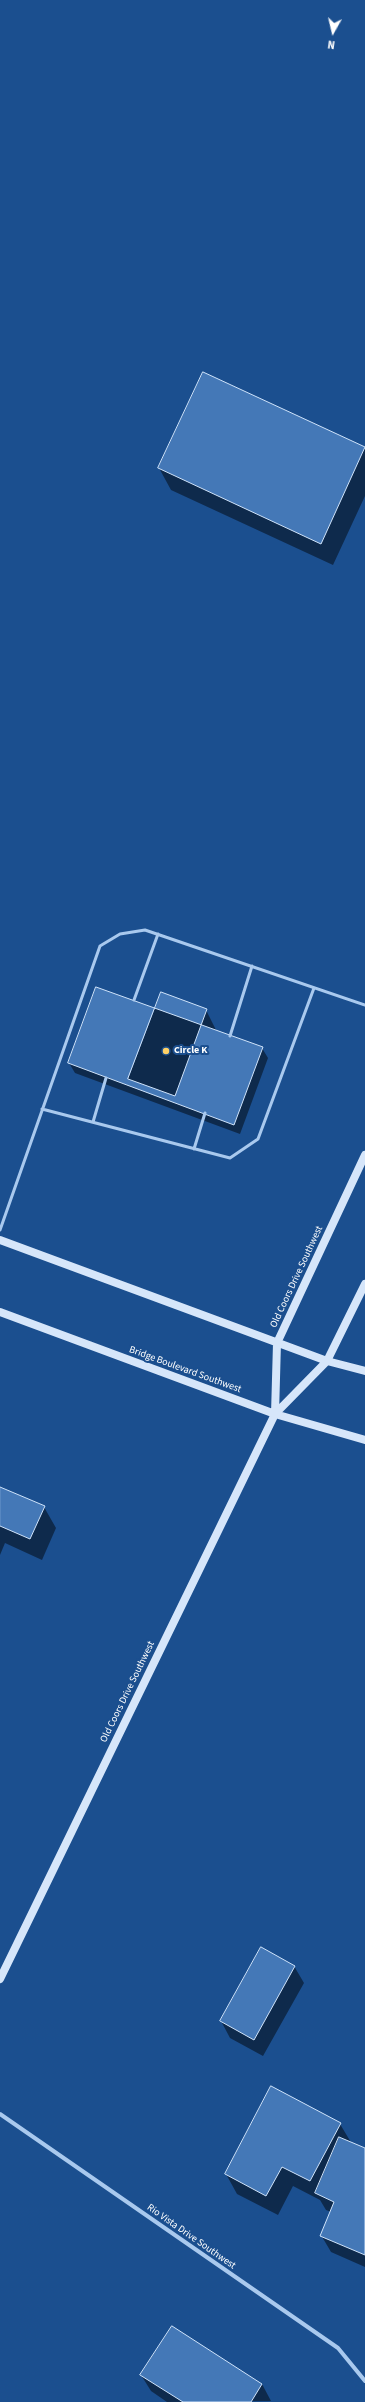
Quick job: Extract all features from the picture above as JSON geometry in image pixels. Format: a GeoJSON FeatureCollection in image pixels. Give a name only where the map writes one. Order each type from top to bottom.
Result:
{"type":"FeatureCollection","features":[{"type":"Feature","properties":{"kind":"main road","name":"Old Coors Drive Southwest"},"geometry":{"type":"LineString","coordinates":[[275,1414],[277,1343],[365,1154]]}},
{"type":"Feature","properties":{"kind":"main road"},"geometry":{"type":"LineString","coordinates":[[0,1240],[327,1361],[365,1370]]}},
{"type":"Feature","properties":{"kind":"main road","name":"Old Coors Drive Southwest"},"geometry":{"type":"LineString","coordinates":[[0,1979],[275,1414],[327,1361],[365,1284]]}},
{"type":"Feature","properties":{"kind":"main road","name":"Bridge Boulevard Southwest"},"geometry":{"type":"LineString","coordinates":[[0,1312],[275,1414],[365,1440]]}},
{"type":"Feature","properties":{"kind":"street","name":"Rio Vista Drive Southwest"},"geometry":{"type":"LineString","coordinates":[[0,2114],[338,2348],[365,2381]]}},
{"type":"Feature","properties":{"kind":"lane"},"geometry":{"type":"LineString","coordinates":[[0,1230],[100,946],[120,934],[145,930],[365,1005]]}},
{"type":"Feature","properties":{"kind":"lane"},"geometry":{"type":"LineString","coordinates":[[134,1000],[158,934]]}},
{"type":"Feature","properties":{"kind":"lane"},"geometry":{"type":"LineString","coordinates":[[230,1036],[252,966]]}},
{"type":"Feature","properties":{"kind":"lane"},"geometry":{"type":"LineString","coordinates":[[42,1109],[230,1158],[258,1139],[314,988]]}},
{"type":"Feature","properties":{"kind":"lane"},"geometry":{"type":"LineString","coordinates":[[93,1122],[106,1078]]}},
{"type":"Feature","properties":{"kind":"lane"},"geometry":{"type":"LineString","coordinates":[[194,1148],[205,1114]]}},
{"type":"Feature","properties":{"kind":"building"},"geometry":{"type":"Polygon","coordinates":[[[203,372],[365,447],[321,544],[158,468],[203,372]]]}},
{"type":"Feature","properties":{"kind":"building"},"geometry":{"type":"Polygon","coordinates":[[[96,987],[263,1047],[234,1125],[68,1063],[96,987]]]}},
{"type":"Feature","properties":{"kind":"building"},"geometry":{"type":"Polygon","coordinates":[[[161,992],[207,1009],[175,1096],[128,1079],[161,992]]]}},
{"type":"Feature","properties":{"kind":"building"},"geometry":{"type":"Polygon","coordinates":[[[0,1487],[45,1506],[30,1539],[0,1526],[0,1487]]]}},
{"type":"Feature","properties":{"kind":"building"},"geometry":{"type":"Polygon","coordinates":[[[261,1947],[295,1966],[254,2040],[220,2021],[261,1947]]]}},
{"type":"Feature","properties":{"kind":"building"},"geometry":{"type":"Polygon","coordinates":[[[271,2086],[341,2123],[310,2181],[282,2167],[266,2196],[225,2174],[271,2086]]]}},
{"type":"Feature","properties":{"kind":"building"},"geometry":{"type":"Polygon","coordinates":[[[339,2137],[365,2148],[365,2255],[320,2236],[334,2202],[315,2193],[339,2137]]]}},
{"type":"Feature","properties":{"kind":"building"},"geometry":{"type":"Polygon","coordinates":[[[172,2326],[262,2384],[251,2402],[183,2402],[140,2375],[172,2326]]]}},
{"type":"Feature","properties":{"kind":"place","name":"Circle K"},"geometry":{"type":"Point","coordinates":[166,1051]}}]}
